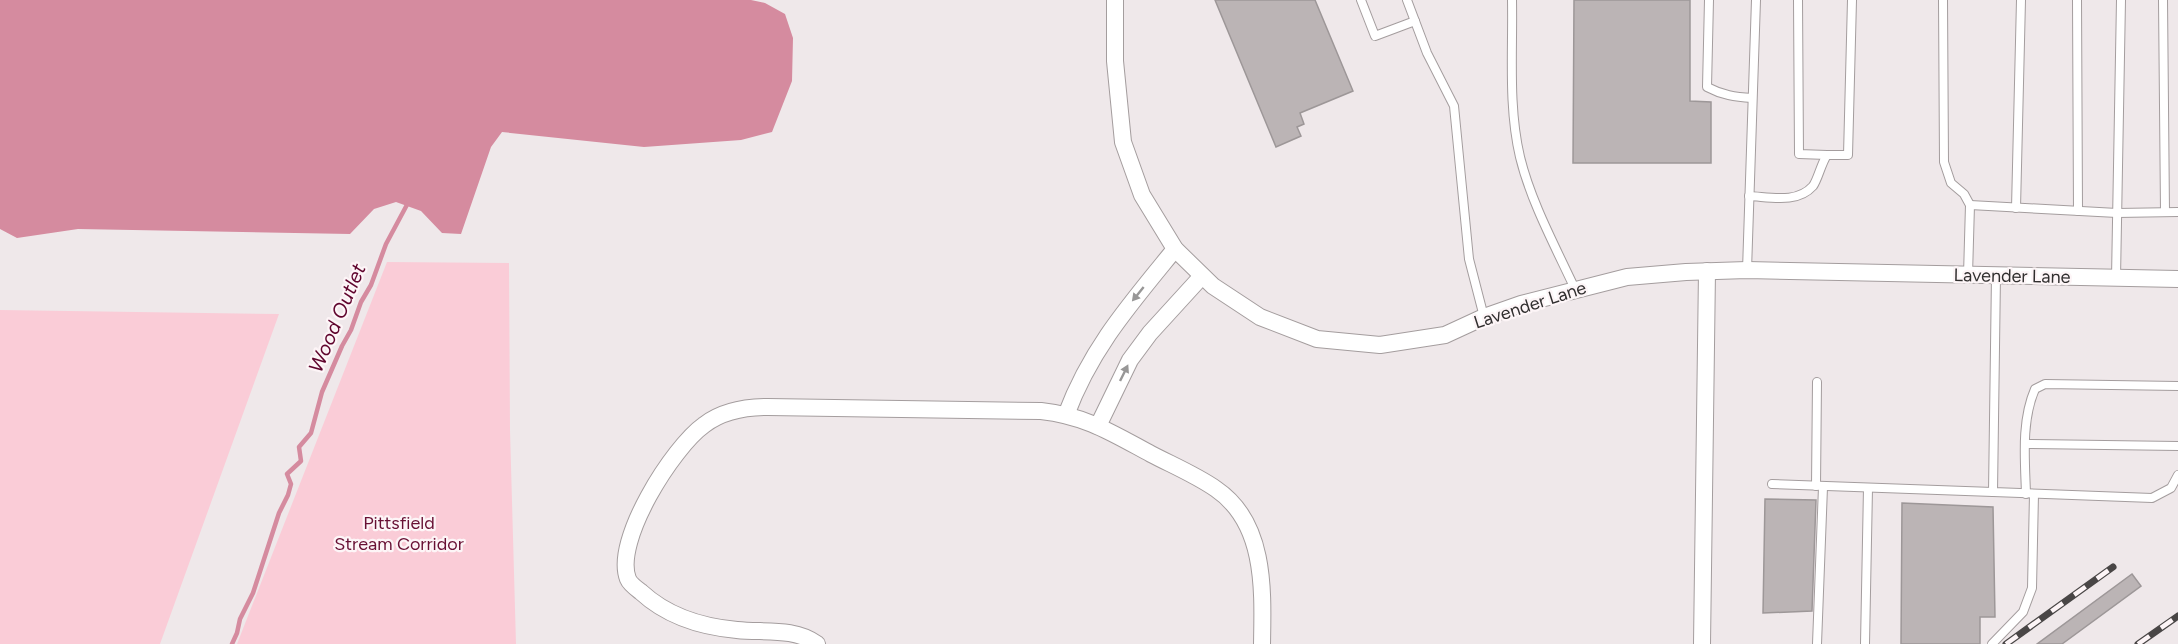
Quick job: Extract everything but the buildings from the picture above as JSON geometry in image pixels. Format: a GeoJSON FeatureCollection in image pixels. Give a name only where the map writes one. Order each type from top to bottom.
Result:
{"type":"FeatureCollection","features":[{"type":"Feature","properties":{"kind":"street","name":"Lavender Lane"},"geometry":{"type":"LineString","coordinates":[[1115,0],[1115,60],[1123,142],[1142,195],[1175,249],[1213,286],[1260,317],[1317,339],[1380,345],[1445,336],[1484,317],[1575,289],[1628,277],[1707,271],[2178,279]]}},
{"type":"Feature","properties":{"kind":"street"},"geometry":{"type":"LineString","coordinates":[[1066,415],[1076,389],[1100,345],[1123,312],[1175,249]]}},
{"type":"Feature","properties":{"kind":"street"},"geometry":{"type":"LineString","coordinates":[[1702,644],[1707,271]]}},
{"type":"Feature","properties":{"kind":"street"},"geometry":{"type":"LineString","coordinates":[[1098,426],[1130,360],[1150,333],[1202,276]]}},
{"type":"Feature","properties":{"kind":"street"},"geometry":{"type":"LineString","coordinates":[[817,644],[793,633],[737,630],[699,624],[678,616],[642,594],[628,581],[626,564],[628,543],[665,467],[685,440],[705,424],[726,412],[750,407],[1041,411],[1066,415],[1098,426],[1216,489],[1238,509],[1251,535],[1258,557],[1263,597],[1262,644]]}},
{"type":"Feature","properties":{"kind":"lane"},"geometry":{"type":"LineString","coordinates":[[1360,0],[1375,36],[1415,21]]}},
{"type":"Feature","properties":{"kind":"lane"},"geometry":{"type":"LineString","coordinates":[[1407,0],[1427,53],[1454,106],[1469,259],[1484,317]]}},
{"type":"Feature","properties":{"kind":"lane"},"geometry":{"type":"LineString","coordinates":[[1512,0],[1513,114],[1520,157],[1529,185],[1575,289]]}},
{"type":"Feature","properties":{"kind":"lane"},"geometry":{"type":"LineString","coordinates":[[1709,0],[1707,87],[1735,97],[1752,98]]}},
{"type":"Feature","properties":{"kind":"lane"},"geometry":{"type":"LineString","coordinates":[[1747,270],[1756,0]]}},
{"type":"Feature","properties":{"kind":"lane"},"geometry":{"type":"LineString","coordinates":[[1798,0],[1799,154],[1827,155],[1848,155],[1852,0]]}},
{"type":"Feature","properties":{"kind":"lane"},"geometry":{"type":"LineString","coordinates":[[1944,0],[1944,162],[1951,183],[1964,194],[1970,205],[1968,275]]}},
{"type":"Feature","properties":{"kind":"lane"},"geometry":{"type":"LineString","coordinates":[[2016,208],[2021,0]]}},
{"type":"Feature","properties":{"kind":"lane"},"geometry":{"type":"LineString","coordinates":[[2077,0],[2078,211]]}},
{"type":"Feature","properties":{"kind":"lane"},"geometry":{"type":"LineString","coordinates":[[2116,278],[2121,0]]}},
{"type":"Feature","properties":{"kind":"lane"},"geometry":{"type":"LineString","coordinates":[[2163,0],[2165,212]]}},
{"type":"Feature","properties":{"kind":"lane"},"geometry":{"type":"LineString","coordinates":[[1749,196],[1798,197],[1814,185],[1820,165],[1827,155]]}},
{"type":"Feature","properties":{"kind":"lane"},"geometry":{"type":"LineString","coordinates":[[1970,205],[2117,213],[2178,212]]}},
{"type":"Feature","properties":{"kind":"lane"},"geometry":{"type":"LineString","coordinates":[[1994,492],[1996,275]]}},
{"type":"Feature","properties":{"kind":"lane"},"geometry":{"type":"LineString","coordinates":[[1817,382],[1820,487],[1817,644]]}},
{"type":"Feature","properties":{"kind":"lane"},"geometry":{"type":"LineString","coordinates":[[1992,644],[2023,612],[2032,588],[2030,494],[2025,444],[2028,405],[2035,389],[2045,384],[2178,386]]}},
{"type":"Feature","properties":{"kind":"lane"},"geometry":{"type":"LineString","coordinates":[[2025,444],[2178,446]]}},
{"type":"Feature","properties":{"kind":"lane"},"geometry":{"type":"LineString","coordinates":[[1772,484],[2152,498],[2170,488],[2178,476]]}},
{"type":"Feature","properties":{"kind":"lane"},"geometry":{"type":"LineString","coordinates":[[1865,644],[1868,488]]}},
{"type":"Feature","properties":{"kind":"green space","name":"Pittsfield Stream Corridor"},"geometry":{"type":"Polygon","coordinates":[[[387,262],[509,263],[510,430],[516,644],[237,644],[387,262]]]}},
{"type":"Feature","properties":{"kind":"green space"},"geometry":{"type":"Polygon","coordinates":[[[0,310],[279,314],[160,644],[0,644],[0,310]]]}},
{"type":"Feature","properties":{"kind":"shaded area"},"geometry":{"type":"Polygon","coordinates":[[[0,0],[751,0],[765,3],[785,14],[793,38],[792,81],[772,132],[741,140],[644,147],[502,132],[491,147],[461,234],[442,233],[421,211],[396,202],[374,209],[350,234],[78,229],[17,238],[0,229],[0,0]]]}},
{"type":"Feature","properties":{"kind":"waterway","name":"Wood Outlet"},"geometry":{"type":"LineString","coordinates":[[232,644],[240,619],[253,593],[279,513],[288,495],[291,484],[287,474],[301,461],[299,447],[311,433],[322,392],[351,330],[361,302],[371,285],[386,244],[409,201]]}},
{"type":"Feature","properties":{"kind":"railway"},"geometry":{"type":"LineString","coordinates":[[2006,644],[2113,567]]}},
{"type":"Feature","properties":{"kind":"railway"},"geometry":{"type":"LineString","coordinates":[[2138,644],[2178,616]]}}]}
